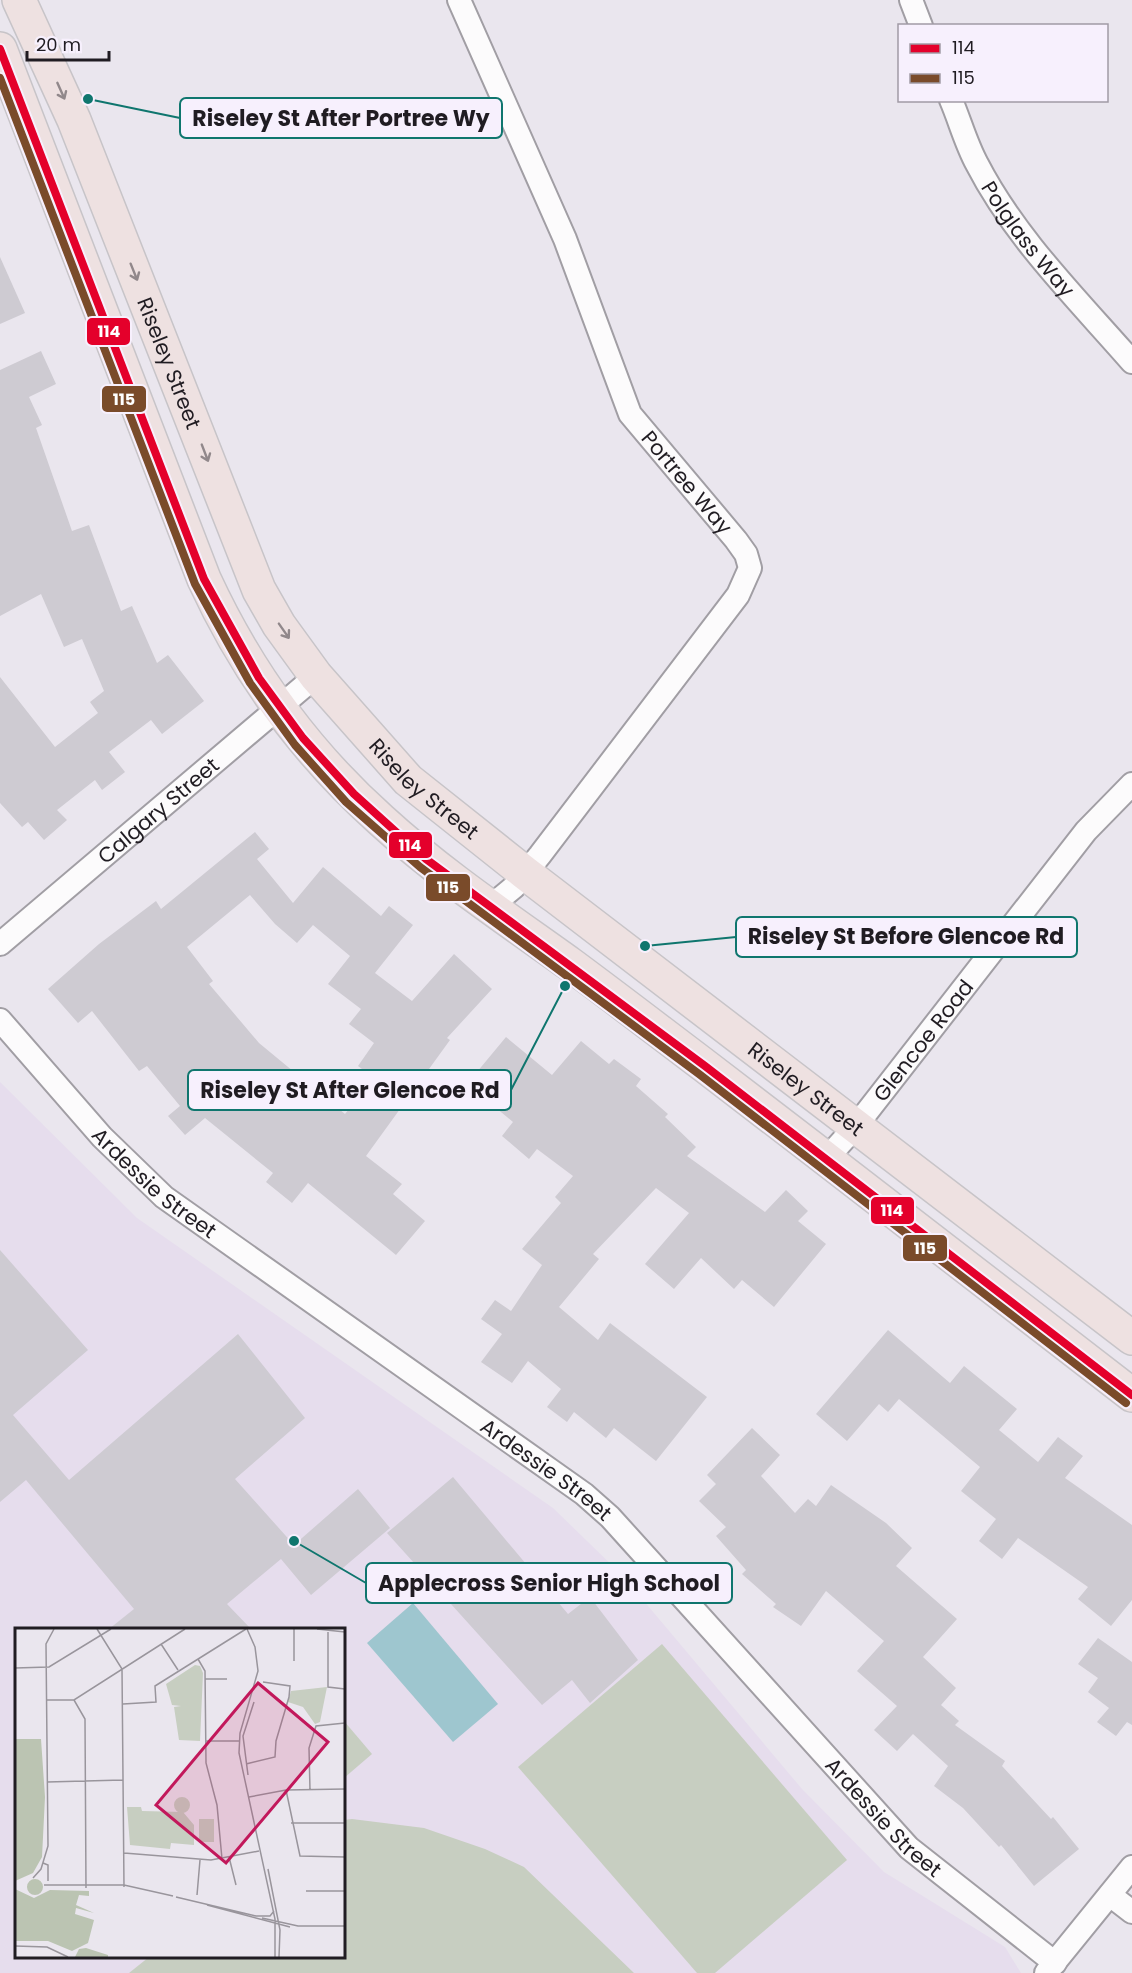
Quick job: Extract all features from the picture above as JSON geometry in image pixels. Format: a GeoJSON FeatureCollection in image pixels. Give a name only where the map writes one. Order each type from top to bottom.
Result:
{"type":"FeatureCollection","features":[{"type":"Feature","properties":{"kind":"highway","name":"Riseley Street"},"geometry":{"type":"LineString","coordinates":[[28,9],[259,590],[279,625],[316,676],[408,780],[525,873],[1132,1338]]}},
{"type":"Feature","properties":{"kind":"highway","name":"Riseley Street"},"geometry":{"type":"LineString","coordinates":[[0,49],[204,579],[223,621],[278,706],[321,759],[380,820],[490,907],[827,1158],[1132,1395]]}},
{"type":"Feature","properties":{"kind":"street","name":"Portree Way"},"geometry":{"type":"LineString","coordinates":[[459,0],[565,239],[630,414],[736,540],[746,554],[750,568],[738,595],[525,873],[514,887],[490,907]]}},
{"type":"Feature","properties":{"kind":"street"},"geometry":{"type":"LineString","coordinates":[[911,0],[920,24]]}},
{"type":"Feature","properties":{"kind":"street","name":"Polglass Way"},"geometry":{"type":"LineString","coordinates":[[952,102],[975,162],[1007,213],[1058,278],[1132,362]]}},
{"type":"Feature","properties":{"kind":"street","name":"Calgary Street"},"geometry":{"type":"LineString","coordinates":[[0,944],[316,676]]}},
{"type":"Feature","properties":{"kind":"street","name":"Glencoe Road"},"geometry":{"type":"LineString","coordinates":[[827,1158],[856,1126],[1086,831],[1127,797]]}},
{"type":"Feature","properties":{"kind":"street","name":"Ardessie Street"},"geometry":{"type":"LineString","coordinates":[[0,1020],[102,1137],[164,1197],[584,1494],[628,1537],[909,1848],[1051,1968]]}},
{"type":"Feature","properties":{"kind":"street"},"geometry":{"type":"LineString","coordinates":[[1051,1968],[1132,1867]]}},
{"type":"Feature","properties":{"kind":"street"},"geometry":{"type":"LineString","coordinates":[[1110,1895],[1132,1912]]}},
{"type":"Feature","properties":{"kind":"shaded area"},"geometry":{"type":"Polygon","coordinates":[[[0,1082],[137,1218],[553,1508],[622,1575],[802,1789],[884,1872],[1005,1947],[1021,1973],[0,1973],[0,1082]]]}},
{"type":"Feature","properties":{"kind":"shaded area"},"geometry":{"type":"Polygon","coordinates":[[[662,1644],[847,1860],[715,1973],[697,1973],[518,1767],[662,1644]]]}},
{"type":"Feature","properties":{"kind":"shaded area"},"geometry":{"type":"Polygon","coordinates":[[[345,1722],[372,1754],[345,1777],[345,1722]]]}},
{"type":"Feature","properties":{"kind":"shaded area"},"geometry":{"type":"Polygon","coordinates":[[[345,1820],[424,1828],[485,1849],[524,1867],[634,1973],[129,1973],[148,1958],[345,1958],[345,1820]]]}},
{"type":"Feature","properties":{"kind":"water"},"geometry":{"type":"Polygon","coordinates":[[[413,1603],[498,1704],[453,1742],[367,1643],[413,1603]]]}},
{"type":"Feature","properties":{"kind":"building"},"geometry":{"type":"Polygon","coordinates":[[[0,257],[25,313],[0,324],[0,257]]]}},
{"type":"Feature","properties":{"kind":"building"},"geometry":{"type":"Polygon","coordinates":[[[41,351],[56,384],[29,397],[42,425],[36,428],[72,531],[89,525],[121,611],[132,606],[157,663],[168,655],[204,701],[162,734],[151,720],[109,752],[125,772],[102,790],[95,780],[57,810],[67,820],[44,840],[28,822],[22,827],[0,803],[0,677],[55,747],[98,713],[90,702],[104,691],[82,639],[64,647],[41,594],[0,616],[0,370],[41,351]]]}},
{"type":"Feature","properties":{"kind":"building"},"geometry":{"type":"Polygon","coordinates":[[[255,832],[269,849],[257,859],[293,903],[323,867],[381,916],[389,906],[413,925],[375,973],[412,1001],[454,954],[492,989],[447,1038],[450,1040],[366,1156],[402,1184],[393,1194],[425,1221],[396,1255],[308,1183],[292,1203],[266,1182],[273,1173],[205,1118],[185,1135],[168,1116],[180,1106],[147,1066],[139,1071],[92,1011],[78,1023],[48,989],[99,944],[156,901],[161,909],[255,832]],[[250,895],[187,947],[213,981],[209,984],[259,1043],[345,1114],[374,1078],[358,1066],[374,1043],[349,1024],[361,1009],[328,984],[350,956],[313,925],[297,943],[275,924],[250,895]]]}},
{"type":"Feature","properties":{"kind":"building"},"geometry":{"type":"Polygon","coordinates":[[[506,1037],[552,1075],[581,1041],[609,1064],[614,1059],[641,1079],[636,1086],[668,1114],[665,1117],[696,1147],[687,1156],[765,1212],[786,1190],[808,1211],[798,1221],[826,1244],[774,1307],[742,1280],[734,1289],[701,1258],[674,1289],[645,1264],[689,1213],[656,1188],[593,1254],[599,1259],[559,1307],[598,1340],[610,1323],[707,1397],[656,1461],[614,1428],[606,1438],[574,1412],[567,1422],[547,1407],[561,1389],[528,1361],[512,1383],[481,1362],[502,1334],[481,1319],[495,1300],[511,1311],[542,1265],[522,1249],[561,1203],[555,1197],[573,1176],[537,1149],[529,1159],[502,1136],[513,1122],[467,1084],[506,1037]]]}},
{"type":"Feature","properties":{"kind":"building"},"geometry":{"type":"Polygon","coordinates":[[[0,1250],[88,1350],[13,1415],[69,1480],[238,1334],[305,1418],[235,1479],[294,1545],[358,1489],[390,1528],[311,1595],[281,1559],[227,1604],[250,1628],[110,1628],[134,1609],[26,1480],[0,1502],[0,1250]]]}},
{"type":"Feature","properties":{"kind":"building"},"geometry":{"type":"Polygon","coordinates":[[[888,1330],[950,1383],[964,1366],[1017,1409],[999,1430],[1038,1462],[1058,1437],[1083,1456],[1065,1478],[1132,1525],[1132,1600],[1111,1626],[1078,1599],[1088,1587],[1018,1538],[1002,1559],[979,1541],[996,1519],[961,1491],[980,1467],[899,1399],[888,1412],[879,1404],[847,1441],[816,1414],[888,1330]]]}},
{"type":"Feature","properties":{"kind":"building"},"geometry":{"type":"Polygon","coordinates":[[[752,1428],[780,1455],[761,1476],[795,1513],[808,1499],[816,1506],[831,1485],[886,1523],[912,1548],[896,1566],[957,1619],[923,1657],[956,1688],[941,1705],[959,1721],[955,1725],[1005,1761],[1002,1766],[1051,1819],[1053,1817],[1079,1849],[1034,1886],[1001,1845],[999,1847],[963,1808],[934,1786],[948,1766],[913,1734],[897,1751],[874,1730],[897,1706],[857,1671],[884,1641],[826,1591],[801,1626],[773,1607],[776,1604],[742,1574],[746,1570],[716,1536],[726,1527],[699,1501],[716,1484],[707,1475],[752,1428]]]}},
{"type":"Feature","properties":{"kind":"building"},"geometry":{"type":"Polygon","coordinates":[[[453,1477],[568,1614],[590,1597],[638,1660],[590,1703],[572,1680],[542,1705],[387,1533],[453,1477]]]}},
{"type":"Feature","properties":{"kind":"building"},"geometry":{"type":"Polygon","coordinates":[[[1098,1638],[1132,1662],[1132,1725],[1127,1722],[1116,1736],[1097,1722],[1109,1708],[1088,1692],[1098,1678],[1078,1664],[1098,1638]]]}},
{"type":"Feature","properties":{"kind":"transit line","name":"114"},"geometry":{"type":"LineString","coordinates":[[0,49],[204,579],[259,678],[303,738],[354,794],[426,859],[705,1066],[1132,1395]]}},
{"type":"Feature","properties":{"kind":"transit line","name":"115"},"geometry":{"type":"LineString","coordinates":[[0,78],[195,584],[250,683],[295,745],[346,802],[420,867],[699,1074],[1126,1403]]}},
{"type":"Feature","properties":{"kind":"place","name":"Riseley St After Portree Wy"},"geometry":{"type":"Point","coordinates":[88,99]}},
{"type":"Feature","properties":{"kind":"place","name":"Riseley St Before Glencoe Rd"},"geometry":{"type":"Point","coordinates":[645,946]}},
{"type":"Feature","properties":{"kind":"place","name":"Riseley St After Glencoe Rd"},"geometry":{"type":"Point","coordinates":[565,986]}},
{"type":"Feature","properties":{"kind":"place","name":"Applecross Senior High School"},"geometry":{"type":"Point","coordinates":[294,1541]}}]}
